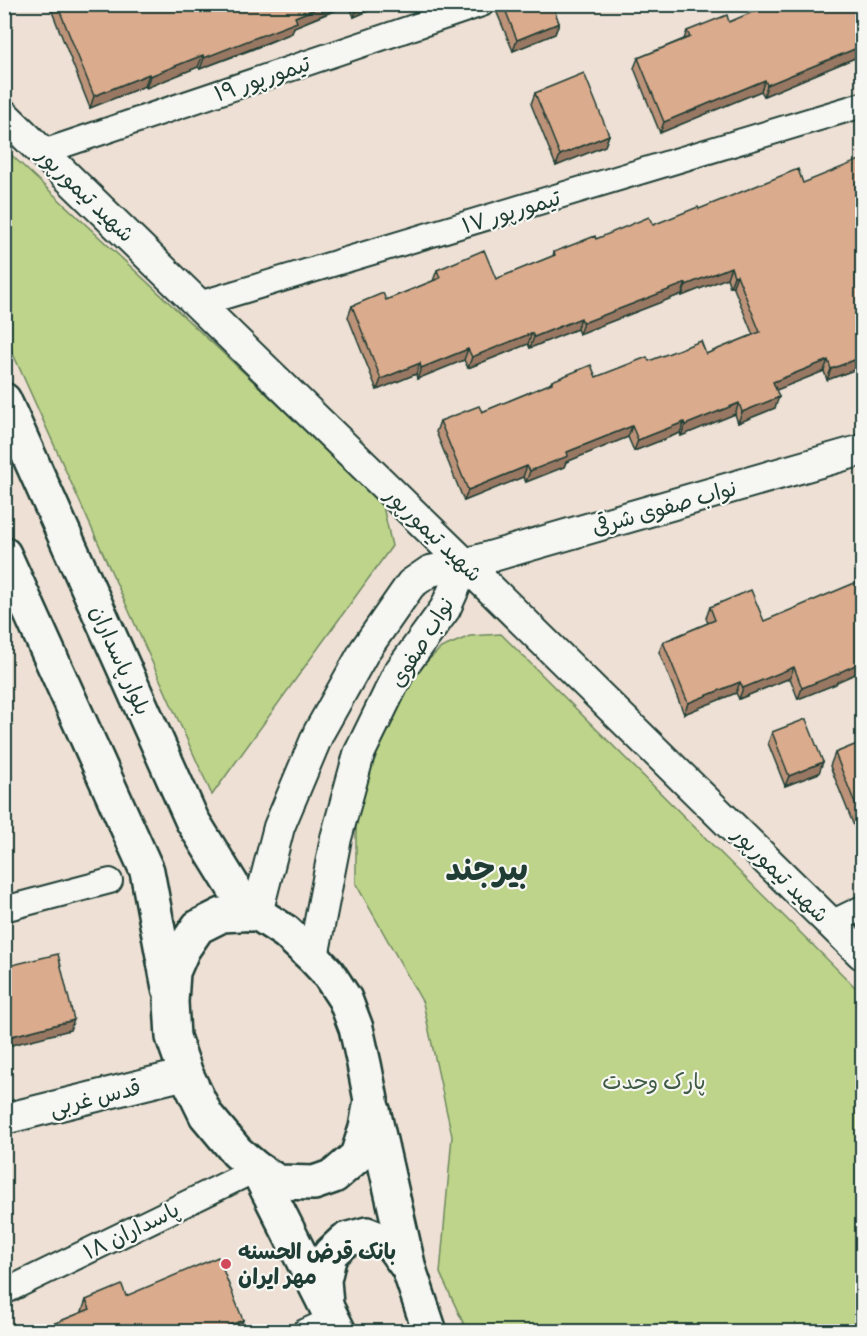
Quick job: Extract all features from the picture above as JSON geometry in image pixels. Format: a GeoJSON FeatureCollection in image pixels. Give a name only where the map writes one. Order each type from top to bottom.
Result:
{"type":"FeatureCollection","features":[{"type":"Feature","properties":{"kind":"main road","name":"بلوار پاسداران"},"geometry":{"type":"LineString","coordinates":[[4,400],[192,820],[253,914]]}},
{"type":"Feature","properties":{"kind":"main road"},"geometry":{"type":"LineString","coordinates":[[4,554],[13,594],[147,871],[171,1002]]}},
{"type":"Feature","properties":{"kind":"main road"},"geometry":{"type":"LineString","coordinates":[[370,1100],[366,1128],[357,1156],[334,1176],[314,1183],[278,1182],[257,1169],[237,1152],[206,1115],[186,1074],[173,1037],[171,1002],[173,972],[183,949],[198,927],[222,915],[253,914],[286,932],[328,973],[345,999],[356,1028],[409,1269],[430,1332]]}},
{"type":"Feature","properties":{"kind":"main road"},"geometry":{"type":"LineString","coordinates":[[257,1169],[325,1322]]}},
{"type":"Feature","properties":{"kind":"main road"},"geometry":{"type":"LineString","coordinates":[[325,1322],[324,1280],[330,1254],[345,1240],[367,1234],[390,1243],[409,1269]]}},
{"type":"Feature","properties":{"kind":"street","name":"تیمورپور ۱۹"},"geometry":{"type":"LineString","coordinates":[[43,152],[482,4]]}},
{"type":"Feature","properties":{"kind":"street","name":"تیمورپور ۱۷"},"geometry":{"type":"LineString","coordinates":[[199,304],[862,105]]}},
{"type":"Feature","properties":{"kind":"street","name":"شهید تیمورپور"},"geometry":{"type":"LineString","coordinates":[[4,115],[862,954]]}},
{"type":"Feature","properties":{"kind":"street","name":"نواب صفوی شرقی"},"geometry":{"type":"LineString","coordinates":[[465,564],[862,450]]}},
{"type":"Feature","properties":{"kind":"street","name":"نواب صفوی"},"geometry":{"type":"LineString","coordinates":[[253,914],[279,827],[319,732],[365,650],[411,584],[430,572],[465,564]]}},
{"type":"Feature","properties":{"kind":"street","name":"نواب صفوی"},"geometry":{"type":"LineString","coordinates":[[313,957],[336,838],[359,753],[399,672],[445,609],[465,564]]}},
{"type":"Feature","properties":{"kind":"street"},"geometry":{"type":"LineString","coordinates":[[4,909],[110,881]]}},
{"type":"Feature","properties":{"kind":"street"},"geometry":{"type":"LineString","coordinates":[[831,923],[862,908]]}},
{"type":"Feature","properties":{"kind":"street","name":"قدس غربی"},"geometry":{"type":"LineString","coordinates":[[4,1119],[186,1074]]}},
{"type":"Feature","properties":{"kind":"street","name":"پاسداران ۱۸"},"geometry":{"type":"LineString","coordinates":[[4,1292],[257,1169]]}},
{"type":"Feature","properties":{"kind":"green space"},"geometry":{"type":"Polygon","coordinates":[[[4,148],[382,502],[392,546],[212,795],[5,336],[4,148]]]}},
{"type":"Feature","properties":{"kind":"green space","name":"پارک وحدت"},"geometry":{"type":"Polygon","coordinates":[[[501,634],[862,994],[862,1331],[467,1331],[440,1273],[452,1136],[423,1003],[356,884],[356,818],[369,753],[418,670],[441,648],[470,636],[501,634]]]}},
{"type":"Feature","properties":{"kind":"building"},"geometry":{"type":"Polygon","coordinates":[[[57,4],[112,4],[115,10],[128,4],[327,4],[295,17],[297,22],[204,58],[203,55],[94,96],[57,4]]]}},
{"type":"Feature","properties":{"kind":"building"},"geometry":{"type":"Polygon","coordinates":[[[503,4],[552,4],[559,23],[517,40],[503,4]]]}},
{"type":"Feature","properties":{"kind":"building"},"geometry":{"type":"Polygon","coordinates":[[[772,4],[862,4],[862,46],[767,85],[765,80],[664,122],[638,58],[690,37],[687,31],[727,15],[729,22],[772,4]]]}},
{"type":"Feature","properties":{"kind":"building"},"geometry":{"type":"Polygon","coordinates":[[[584,73],[609,135],[560,155],[535,93],[584,73]]]}},
{"type":"Feature","properties":{"kind":"building"},"geometry":{"type":"Polygon","coordinates":[[[862,159],[862,357],[831,369],[828,360],[773,382],[779,397],[742,412],[739,403],[685,425],[684,422],[638,440],[632,426],[567,452],[568,456],[530,471],[527,466],[468,490],[440,421],[479,406],[482,412],[591,365],[596,377],[647,357],[649,361],[701,341],[706,354],[760,332],[737,275],[734,276],[731,267],[583,323],[581,318],[534,337],[532,333],[472,357],[468,349],[421,368],[420,363],[381,379],[352,306],[383,293],[386,300],[440,278],[437,270],[484,250],[496,279],[555,255],[554,252],[595,236],[596,239],[649,217],[653,225],[798,169],[803,183],[862,159]]]}},
{"type":"Feature","properties":{"kind":"building"},"geometry":{"type":"Polygon","coordinates":[[[862,580],[862,662],[802,688],[794,667],[743,688],[740,682],[688,703],[663,642],[715,620],[710,607],[751,590],[764,621],[862,580]]]}},
{"type":"Feature","properties":{"kind":"building"},"geometry":{"type":"Polygon","coordinates":[[[806,719],[823,762],[789,776],[772,732],[806,719]]]}},
{"type":"Feature","properties":{"kind":"building"},"geometry":{"type":"Polygon","coordinates":[[[862,742],[862,821],[835,753],[862,742]]]}},
{"type":"Feature","properties":{"kind":"building"},"geometry":{"type":"Polygon","coordinates":[[[58,954],[74,1020],[4,1038],[4,967],[58,954]]]}},
{"type":"Feature","properties":{"kind":"building"},"geometry":{"type":"Polygon","coordinates":[[[218,1257],[243,1320],[213,1332],[56,1332],[53,1324],[90,1309],[86,1300],[122,1285],[126,1296],[218,1257]]]}},
{"type":"Feature","properties":{"kind":"place","name":"بانک قرض الحسنه مهر ایران"},"geometry":{"type":"Point","coordinates":[226,1264]}},
{"type":"Feature","properties":{"kind":"district","name":"بیرجند"},"geometry":{"type":"Point","coordinates":[487,868]}}]}
